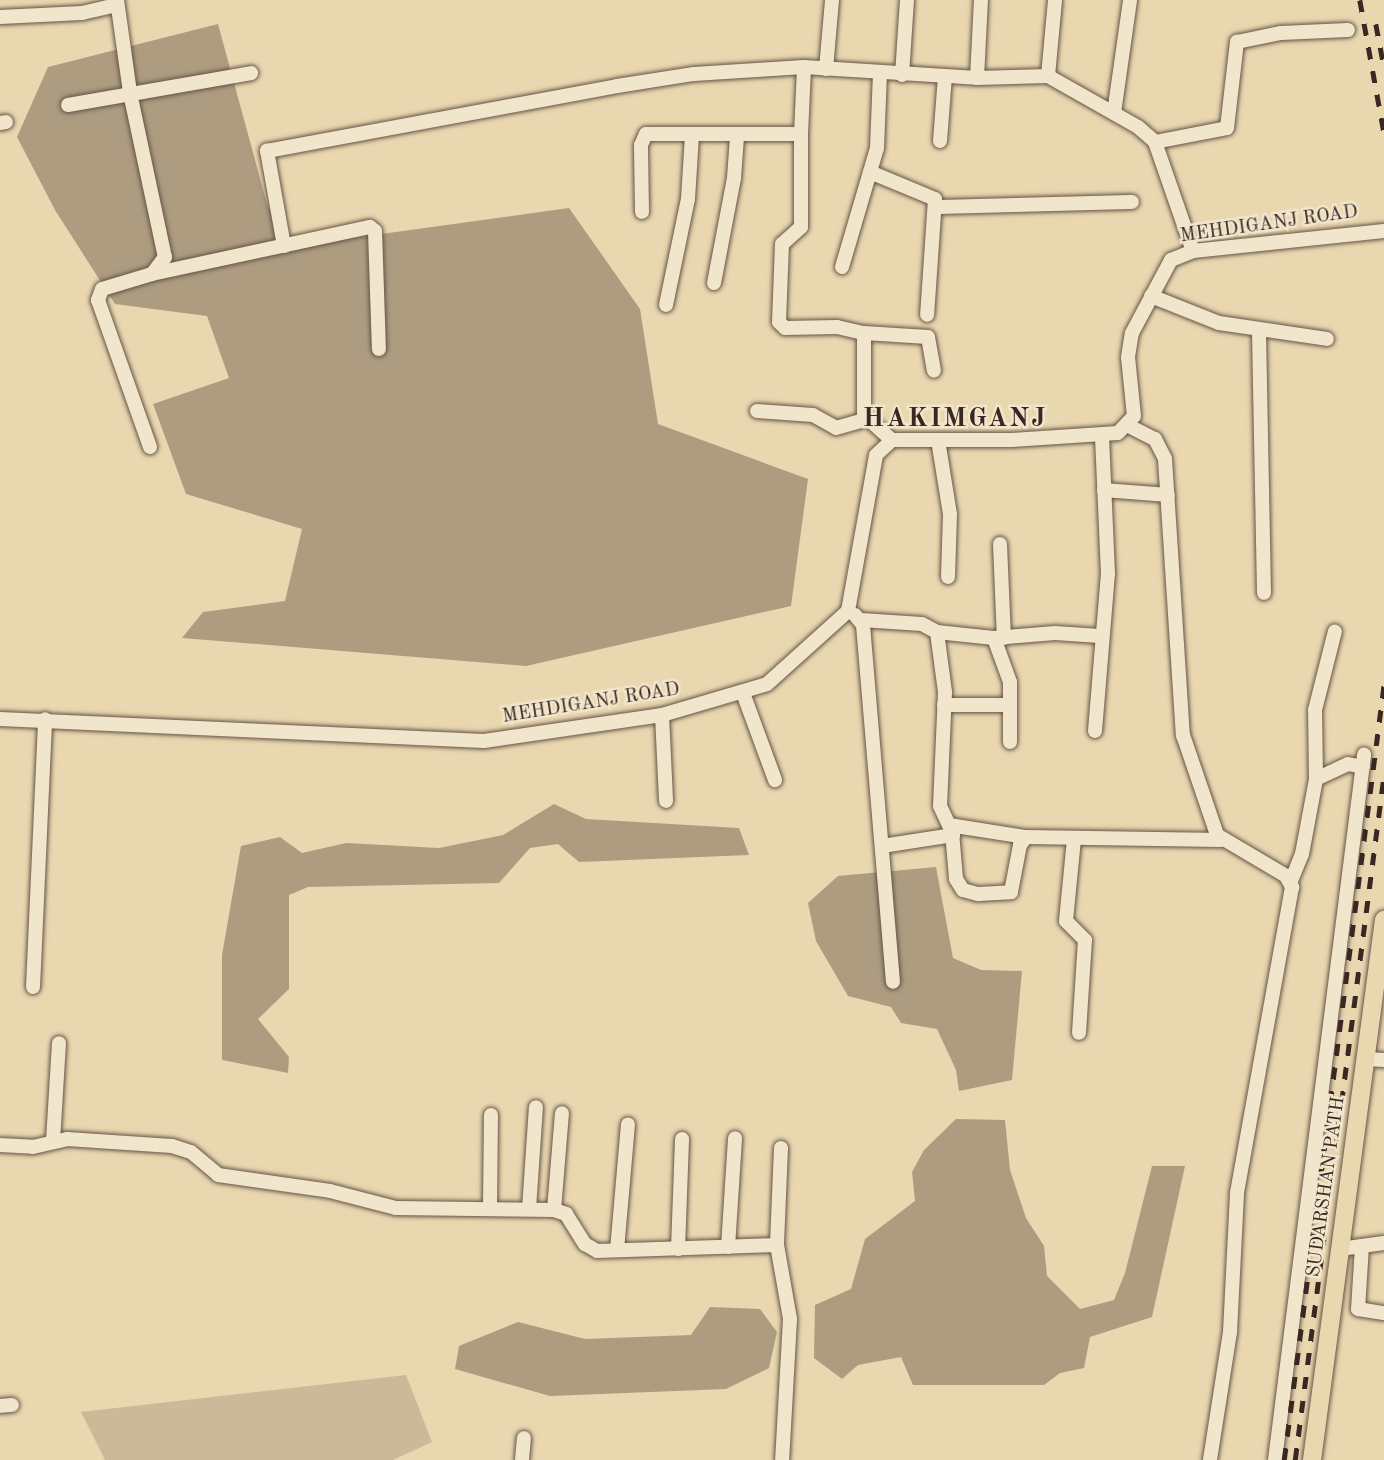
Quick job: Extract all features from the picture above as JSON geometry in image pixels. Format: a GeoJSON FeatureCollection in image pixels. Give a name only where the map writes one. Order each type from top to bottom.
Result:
{"type":"FeatureCollection","features":[{"type":"Feature","properties":{"kind":"main road","name":"SUDARSHAN PATH"},"geometry":{"type":"LineString","coordinates":[[1312,1460],[1384,920]]}},
{"type":"Feature","properties":{"kind":"street"},"geometry":{"type":"LineString","coordinates":[[826,69],[832,0]]}},
{"type":"Feature","properties":{"kind":"street"},"geometry":{"type":"LineString","coordinates":[[902,75],[907,0]]}},
{"type":"Feature","properties":{"kind":"street"},"geometry":{"type":"LineString","coordinates":[[977,78],[981,0]]}},
{"type":"Feature","properties":{"kind":"street"},"geometry":{"type":"LineString","coordinates":[[1048,76],[1055,0]]}},
{"type":"Feature","properties":{"kind":"street"},"geometry":{"type":"LineString","coordinates":[[1114,113],[1130,0]]}},
{"type":"Feature","properties":{"kind":"street"},"geometry":{"type":"LineString","coordinates":[[0,17],[82,13],[117,3],[130,93],[165,249],[165,257],[152,274]]}},
{"type":"Feature","properties":{"kind":"street"},"geometry":{"type":"LineString","coordinates":[[1155,142],[1227,128],[1237,42],[1281,33],[1348,30]]}},
{"type":"Feature","properties":{"kind":"street"},"geometry":{"type":"LineString","coordinates":[[804,67],[801,228],[782,244],[779,322],[785,328],[837,327],[864,333],[929,337],[934,370]]}},
{"type":"Feature","properties":{"kind":"street"},"geometry":{"type":"LineString","coordinates":[[284,246],[267,152],[656,80],[804,67],[880,74],[977,78],[1028,73],[1048,76],[1114,113],[1155,142],[1193,251]]}},
{"type":"Feature","properties":{"kind":"street"},"geometry":{"type":"LineString","coordinates":[[68,105],[251,73]]}},
{"type":"Feature","properties":{"kind":"street"},"geometry":{"type":"LineString","coordinates":[[842,267],[877,148],[880,74]]}},
{"type":"Feature","properties":{"kind":"street"},"geometry":{"type":"LineString","coordinates":[[940,141],[945,76]]}},
{"type":"Feature","properties":{"kind":"street"},"geometry":{"type":"LineString","coordinates":[[642,212],[642,137],[652,133],[737,138],[801,134]]}},
{"type":"Feature","properties":{"kind":"street"},"geometry":{"type":"LineString","coordinates":[[666,305],[688,199],[692,135]]}},
{"type":"Feature","properties":{"kind":"street"},"geometry":{"type":"LineString","coordinates":[[715,283],[734,178],[737,138]]}},
{"type":"Feature","properties":{"kind":"street"},"geometry":{"type":"LineString","coordinates":[[870,172],[928,192],[937,207],[927,315]]}},
{"type":"Feature","properties":{"kind":"street"},"geometry":{"type":"LineString","coordinates":[[937,207],[1132,202]]}},
{"type":"Feature","properties":{"kind":"street"},"geometry":{"type":"LineString","coordinates":[[150,447],[98,300],[102,289],[152,274],[370,227],[375,232],[379,349]]}},
{"type":"Feature","properties":{"kind":"street","name":"MEHDIGANJ ROAD"},"geometry":{"type":"LineString","coordinates":[[1129,426],[1134,416],[1128,357],[1132,333],[1166,265],[1193,251],[1384,231]]}},
{"type":"Feature","properties":{"kind":"street"},"geometry":{"type":"LineString","coordinates":[[1151,296],[1219,323],[1259,332],[1327,339]]}},
{"type":"Feature","properties":{"kind":"street"},"geometry":{"type":"LineString","coordinates":[[1259,332],[1264,593]]}},
{"type":"Feature","properties":{"kind":"street"},"geometry":{"type":"LineString","coordinates":[[864,333],[867,419],[892,440],[1102,434],[1118,433],[1129,426],[1161,446],[1175,570],[1173,636],[1183,735],[1221,841]]}},
{"type":"Feature","properties":{"kind":"street"},"geometry":{"type":"LineString","coordinates":[[757,411],[813,415],[836,428],[867,419]]}},
{"type":"Feature","properties":{"kind":"street"},"geometry":{"type":"LineString","coordinates":[[1095,731],[1108,574],[1102,434]]}},
{"type":"Feature","properties":{"kind":"street"},"geometry":{"type":"LineString","coordinates":[[892,440],[876,455],[848,611],[861,620],[922,624],[937,632],[999,638],[1055,633],[1101,636]]}},
{"type":"Feature","properties":{"kind":"street"},"geometry":{"type":"LineString","coordinates":[[938,440],[950,514],[948,577]]}},
{"type":"Feature","properties":{"kind":"street"},"geometry":{"type":"LineString","coordinates":[[1104,490],[1168,495]]}},
{"type":"Feature","properties":{"kind":"street"},"geometry":{"type":"LineString","coordinates":[[1000,544],[999,638],[1010,682],[1010,742]]}},
{"type":"Feature","properties":{"kind":"street","name":"MEHDIGANJ ROAD"},"geometry":{"type":"LineString","coordinates":[[0,719],[484,741],[662,715],[743,693],[780,676],[848,611]]}},
{"type":"Feature","properties":{"kind":"street"},"geometry":{"type":"LineString","coordinates":[[861,620],[893,982]]}},
{"type":"Feature","properties":{"kind":"street"},"geometry":{"type":"LineString","coordinates":[[1210,1460],[1230,1332],[1237,1194],[1292,896],[1291,881],[1302,854],[1316,779],[1315,710],[1335,631]]}},
{"type":"Feature","properties":{"kind":"street"},"geometry":{"type":"LineString","coordinates":[[937,632],[944,705],[940,806],[951,830],[960,887],[978,894],[1014,888],[1020,845],[1026,837]]}},
{"type":"Feature","properties":{"kind":"street"},"geometry":{"type":"LineString","coordinates":[[743,693],[775,780]]}},
{"type":"Feature","properties":{"kind":"street"},"geometry":{"type":"LineString","coordinates":[[944,705],[1010,705]]}},
{"type":"Feature","properties":{"kind":"street"},"geometry":{"type":"LineString","coordinates":[[662,715],[666,801]]}},
{"type":"Feature","properties":{"kind":"street"},"geometry":{"type":"LineString","coordinates":[[33,987],[45,719]]}},
{"type":"Feature","properties":{"kind":"street"},"geometry":{"type":"LineString","coordinates":[[1275,1460],[1363,761],[1348,764],[1316,779]]}},
{"type":"Feature","properties":{"kind":"street"},"geometry":{"type":"LineString","coordinates":[[882,846],[951,830],[1074,839],[1221,841],[1291,881]]}},
{"type":"Feature","properties":{"kind":"street"},"geometry":{"type":"LineString","coordinates":[[1074,839],[1066,921],[1085,940],[1079,1033]]}},
{"type":"Feature","properties":{"kind":"street"},"geometry":{"type":"LineString","coordinates":[[53,1141],[59,1043]]}},
{"type":"Feature","properties":{"kind":"street"},"geometry":{"type":"LineString","coordinates":[[1366,1059],[1384,1060]]}},
{"type":"Feature","properties":{"kind":"street"},"geometry":{"type":"LineString","coordinates":[[529,1209],[536,1107]]}},
{"type":"Feature","properties":{"kind":"street"},"geometry":{"type":"LineString","coordinates":[[555,1210],[562,1113]]}},
{"type":"Feature","properties":{"kind":"street"},"geometry":{"type":"LineString","coordinates":[[490,1207],[491,1115]]}},
{"type":"Feature","properties":{"kind":"street"},"geometry":{"type":"LineString","coordinates":[[617,1250],[628,1124]]}},
{"type":"Feature","properties":{"kind":"street"},"geometry":{"type":"LineString","coordinates":[[728,1247],[735,1138]]}},
{"type":"Feature","properties":{"kind":"street"},"geometry":{"type":"LineString","coordinates":[[678,1249],[682,1139]]}},
{"type":"Feature","properties":{"kind":"street"},"geometry":{"type":"LineString","coordinates":[[0,1145],[33,1147],[53,1141],[183,1148],[218,1175],[330,1191],[396,1208],[490,1207],[555,1210],[566,1214],[590,1249],[777,1245]]}},
{"type":"Feature","properties":{"kind":"street"},"geometry":{"type":"LineString","coordinates":[[781,1148],[777,1245],[790,1310],[782,1460]]}},
{"type":"Feature","properties":{"kind":"street"},"geometry":{"type":"LineString","coordinates":[[1340,1249],[1384,1243]]}},
{"type":"Feature","properties":{"kind":"street"},"geometry":{"type":"LineString","coordinates":[[1362,1246],[1359,1312],[1384,1313]]}},
{"type":"Feature","properties":{"kind":"street"},"geometry":{"type":"LineString","coordinates":[[1336,1285],[1360,1283]]}},
{"type":"Feature","properties":{"kind":"street"},"geometry":{"type":"LineString","coordinates":[[522,1460],[524,1438]]}},
{"type":"Feature","properties":{"kind":"shaded area"},"geometry":{"type":"Polygon","coordinates":[[[218,24],[267,204],[287,247],[569,208],[640,309],[658,424],[808,479],[791,606],[526,666],[182,638],[203,612],[285,601],[302,529],[186,494],[153,404],[229,378],[207,316],[115,304],[55,210],[17,137],[48,67],[218,24]]]}},
{"type":"Feature","properties":{"kind":"shaded area"},"geometry":{"type":"Polygon","coordinates":[[[554,804],[586,819],[739,828],[749,855],[579,862],[558,844],[530,848],[499,883],[308,887],[289,895],[289,989],[258,1019],[289,1057],[288,1073],[222,1060],[222,955],[241,846],[280,837],[302,853],[346,843],[439,848],[503,835],[554,804]]]}},
{"type":"Feature","properties":{"kind":"shaded area"},"geometry":{"type":"Polygon","coordinates":[[[936,867],[953,958],[981,970],[1022,971],[1012,1080],[959,1091],[956,1070],[937,1029],[901,1023],[891,1007],[848,996],[816,941],[808,903],[838,876],[936,867]]]}},
{"type":"Feature","properties":{"kind":"shaded area"},"geometry":{"type":"Polygon","coordinates":[[[956,1119],[1005,1120],[1010,1170],[1026,1218],[1044,1246],[1047,1276],[1080,1309],[1114,1300],[1125,1273],[1152,1166],[1185,1166],[1152,1317],[1090,1337],[1084,1368],[1060,1373],[1044,1385],[913,1385],[901,1357],[858,1365],[842,1379],[814,1358],[815,1305],[851,1289],[865,1239],[915,1201],[912,1172],[924,1150],[956,1119]]]}},
{"type":"Feature","properties":{"kind":"shaded area"},"geometry":{"type":"Polygon","coordinates":[[[710,1307],[760,1309],[777,1332],[769,1368],[726,1389],[550,1396],[455,1369],[459,1346],[518,1322],[585,1339],[691,1335],[710,1307]]]}},
{"type":"Feature","properties":{"kind":"shaded area"},"geometry":{"type":"Polygon","coordinates":[[[406,1375],[432,1442],[393,1460],[105,1460],[81,1412],[406,1375]]]}},
{"type":"Feature","properties":{"kind":"railway"},"geometry":{"type":"LineString","coordinates":[[1360,0],[1384,132]]}},
{"type":"Feature","properties":{"kind":"railway"},"geometry":{"type":"LineString","coordinates":[[1376,24],[1384,66]]}},
{"type":"Feature","properties":{"kind":"railway"},"geometry":{"type":"LineString","coordinates":[[1284,1460],[1384,684]]}},
{"type":"Feature","properties":{"kind":"railway"},"geometry":{"type":"LineString","coordinates":[[1295,1460],[1384,774]]}},
{"type":"Feature","properties":{"kind":"district","name":"HAKIMGANJ"},"geometry":{"type":"Point","coordinates":[955,420]}}]}
